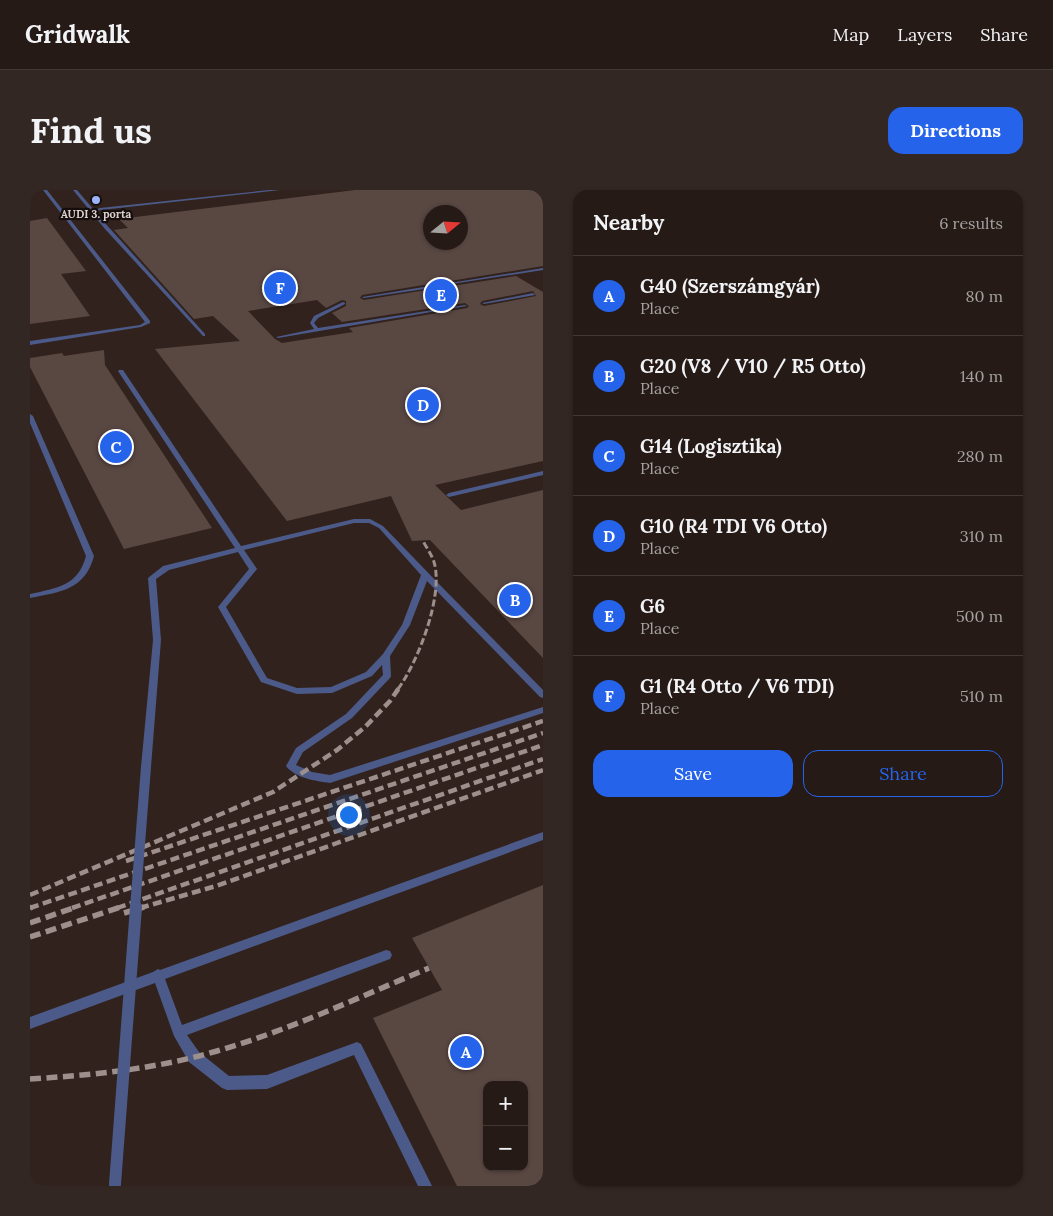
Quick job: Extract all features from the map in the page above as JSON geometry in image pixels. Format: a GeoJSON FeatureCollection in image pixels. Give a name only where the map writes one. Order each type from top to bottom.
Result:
{"type":"FeatureCollection","features":[{"type":"Feature","properties":{"kind":"lane"},"geometry":{"type":"LineString","coordinates":[[30,343],[141,326],[148,322],[45,190]]}},
{"type":"Feature","properties":{"kind":"lane"},"geometry":{"type":"LineString","coordinates":[[75,190],[203,334]]}},
{"type":"Feature","properties":{"kind":"lane"},"geometry":{"type":"LineString","coordinates":[[93,212],[100,209],[278,190]]}},
{"type":"Feature","properties":{"kind":"lane"},"geometry":{"type":"LineString","coordinates":[[452,283],[543,269]]}},
{"type":"Feature","properties":{"kind":"lane"},"geometry":{"type":"LineString","coordinates":[[364,297],[436,286]]}},
{"type":"Feature","properties":{"kind":"lane"},"geometry":{"type":"LineString","coordinates":[[484,303],[533,294]]}},
{"type":"Feature","properties":{"kind":"lane"},"geometry":{"type":"LineString","coordinates":[[317,330],[312,323],[316,317],[343,303]]}},
{"type":"Feature","properties":{"kind":"lane"},"geometry":{"type":"LineString","coordinates":[[278,337],[465,306]]}},
{"type":"Feature","properties":{"kind":"lane"},"geometry":{"type":"LineString","coordinates":[[121,371],[253,569],[222,607],[264,680],[297,692],[332,690],[369,674],[386,656],[406,625],[425,575]]}},
{"type":"Feature","properties":{"kind":"lane"},"geometry":{"type":"LineString","coordinates":[[30,416],[90,556],[88,567],[81,577],[67,587],[30,596]]}},
{"type":"Feature","properties":{"kind":"lane"},"geometry":{"type":"LineString","coordinates":[[449,495],[543,473]]}},
{"type":"Feature","properties":{"kind":"lane"},"geometry":{"type":"LineString","coordinates":[[115,1185],[157,640],[152,578],[166,568],[240,548],[354,521],[370,521],[381,527],[425,575],[543,694]]}},
{"type":"Feature","properties":{"kind":"lane"},"geometry":{"type":"LineString","coordinates":[[386,656],[387,676],[349,716],[299,750],[291,766],[302,774],[330,779],[543,710]]}},
{"type":"Feature","properties":{"kind":"lane"},"geometry":{"type":"LineString","coordinates":[[30,1024],[158,975],[543,836]]}},
{"type":"Feature","properties":{"kind":"lane"},"geometry":{"type":"LineString","coordinates":[[178,1032],[386,954]]}},
{"type":"Feature","properties":{"kind":"lane"},"geometry":{"type":"LineString","coordinates":[[158,975],[178,1032],[194,1057],[227,1083],[267,1082],[357,1048],[425,1186]]}},
{"type":"Feature","properties":{"kind":"building"},"geometry":{"type":"Polygon","coordinates":[[[355,190],[543,190],[543,266],[450,281],[448,284],[452,286],[516,276],[543,292],[543,461],[435,485],[461,510],[543,490],[543,658],[430,540],[412,541],[391,496],[287,521],[155,349],[240,341],[213,316],[194,319],[114,230],[128,228],[119,219],[355,190]],[[436,283],[362,295],[360,298],[364,300],[439,288],[436,283]],[[533,291],[482,301],[480,304],[484,306],[536,296],[533,291]],[[317,300],[248,311],[275,339],[282,343],[353,332],[349,328],[467,308],[469,306],[465,303],[342,322],[332,313],[346,306],[346,301],[342,300],[326,308],[317,300]]]}},
{"type":"Feature","properties":{"kind":"building"},"geometry":{"type":"Polygon","coordinates":[[[47,218],[86,271],[61,274],[90,316],[30,324],[30,221],[47,218]]]}},
{"type":"Feature","properties":{"kind":"building"},"geometry":{"type":"Polygon","coordinates":[[[104,350],[105,365],[212,528],[124,549],[30,367],[30,358],[62,353],[64,356],[104,350]]]}},
{"type":"Feature","properties":{"kind":"building"},"geometry":{"type":"Polygon","coordinates":[[[543,885],[543,1186],[457,1186],[373,1018],[442,990],[412,938],[543,885]]]}},
{"type":"Feature","properties":{"kind":"railway"},"geometry":{"type":"LineString","coordinates":[[398,689],[421,646],[432,610],[436,576],[434,562],[423,541]]}},
{"type":"Feature","properties":{"kind":"railway"},"geometry":{"type":"LineString","coordinates":[[30,895],[273,792],[337,750],[365,727],[390,701],[399,688]]}},
{"type":"Feature","properties":{"kind":"railway"},"geometry":{"type":"LineString","coordinates":[[126,861],[543,721]]}},
{"type":"Feature","properties":{"kind":"railway"},"geometry":{"type":"LineString","coordinates":[[32,907],[30,908],[543,733]]}},
{"type":"Feature","properties":{"kind":"railway"},"geometry":{"type":"LineString","coordinates":[[72,908],[543,745]]}},
{"type":"Feature","properties":{"kind":"railway"},"geometry":{"type":"LineString","coordinates":[[117,908],[543,759]]}},
{"type":"Feature","properties":{"kind":"railway"},"geometry":{"type":"LineString","coordinates":[[140,908],[216,886],[543,770]]}},
{"type":"Feature","properties":{"kind":"railway"},"geometry":{"type":"LineString","coordinates":[[30,923],[76,907]]}},
{"type":"Feature","properties":{"kind":"railway"},"geometry":{"type":"LineString","coordinates":[[30,937],[121,907]]}},
{"type":"Feature","properties":{"kind":"railway"},"geometry":{"type":"LineString","coordinates":[[124,913],[144,907]]}},
{"type":"Feature","properties":{"kind":"railway"},"geometry":{"type":"LineString","coordinates":[[30,1079],[148,1067],[217,1051],[298,1023],[429,968]]}},
{"type":"Feature","properties":{"kind":"place","name":"AUDI 3. porta"},"geometry":{"type":"Point","coordinates":[96,200]}},
{"type":"Feature","properties":{"kind":"place","name":"G1 (R4 Otto / V6 TDI)"},"geometry":{"type":"Point","coordinates":[280,288]}},
{"type":"Feature","properties":{"kind":"place","name":"G6"},"geometry":{"type":"Point","coordinates":[441,295]}},
{"type":"Feature","properties":{"kind":"place","name":"G10 (R4 TDI V6 Otto)"},"geometry":{"type":"Point","coordinates":[423,405]}},
{"type":"Feature","properties":{"kind":"place","name":"G14 (Logisztika)"},"geometry":{"type":"Point","coordinates":[116,447]}},
{"type":"Feature","properties":{"kind":"place","name":"G20 (V8 / V10 / R5 Otto)"},"geometry":{"type":"Point","coordinates":[515,600]}},
{"type":"Feature","properties":{"kind":"place","name":"G40 (Szerszámgyár)"},"geometry":{"type":"Point","coordinates":[466,1052]}}]}
